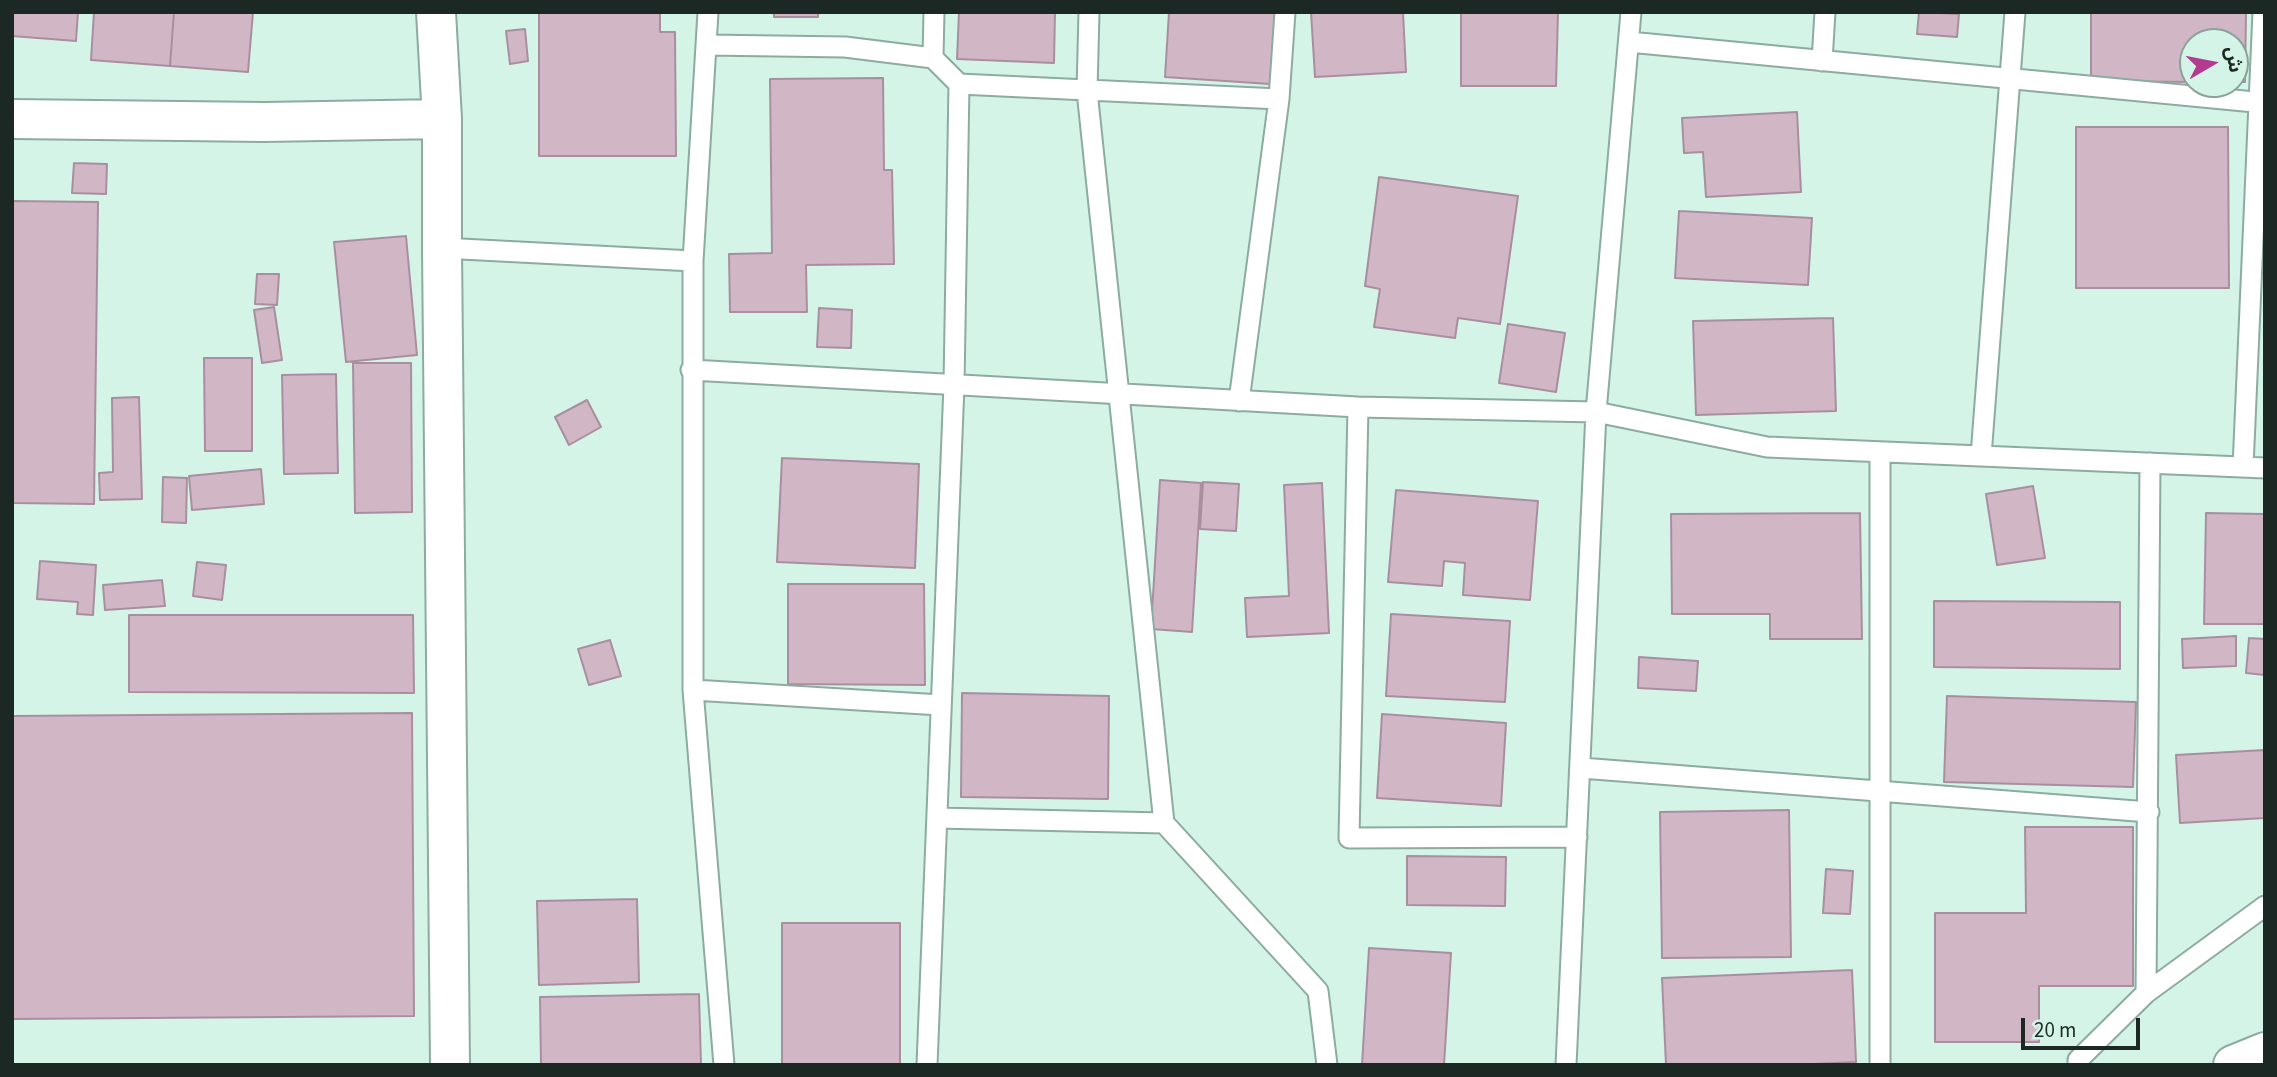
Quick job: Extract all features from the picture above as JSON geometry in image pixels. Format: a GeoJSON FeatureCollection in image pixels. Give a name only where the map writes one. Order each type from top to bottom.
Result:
{"type":"FeatureCollection","features":[{"type":"Feature","properties":{"kind":"street"},"geometry":{"type":"LineString","coordinates":[[436,12],[442,119],[450,1065]]}},
{"type":"Feature","properties":{"kind":"street"},"geometry":{"type":"LineString","coordinates":[[12,119],[264,122],[442,119]]}},
{"type":"Feature","properties":{"kind":"street"},"geometry":{"type":"LineString","coordinates":[[2233,1065],[2265,1052]]}},
{"type":"Feature","properties":{"kind":"lane"},"geometry":{"type":"LineString","coordinates":[[708,12],[693,261],[693,690],[724,1065]]}},
{"type":"Feature","properties":{"kind":"lane"},"geometry":{"type":"LineString","coordinates":[[933,58],[934,12]]}},
{"type":"Feature","properties":{"kind":"lane"},"geometry":{"type":"LineString","coordinates":[[1089,12],[1087,91],[1164,823],[1318,991],[1327,1065]]}},
{"type":"Feature","properties":{"kind":"lane"},"geometry":{"type":"LineString","coordinates":[[1239,401],[1279,99],[1285,12]]}},
{"type":"Feature","properties":{"kind":"lane"},"geometry":{"type":"LineString","coordinates":[[1566,1065],[1596,412],[1631,12]]}},
{"type":"Feature","properties":{"kind":"lane"},"geometry":{"type":"LineString","coordinates":[[1822,61],[1825,12]]}},
{"type":"Feature","properties":{"kind":"lane"},"geometry":{"type":"LineString","coordinates":[[1981,456],[2015,12]]}},
{"type":"Feature","properties":{"kind":"lane"},"geometry":{"type":"LineString","coordinates":[[2243,467],[2262,103],[2263,12]]}},
{"type":"Feature","properties":{"kind":"lane"},"geometry":{"type":"LineString","coordinates":[[1629,42],[2262,103]]}},
{"type":"Feature","properties":{"kind":"lane"},"geometry":{"type":"LineString","coordinates":[[707,46],[845,47],[933,58],[959,84],[1279,99]]}},
{"type":"Feature","properties":{"kind":"lane"},"geometry":{"type":"LineString","coordinates":[[927,1065],[954,385],[959,84]]}},
{"type":"Feature","properties":{"kind":"lane"},"geometry":{"type":"LineString","coordinates":[[442,248],[693,261]]}},
{"type":"Feature","properties":{"kind":"lane"},"geometry":{"type":"LineString","coordinates":[[691,370],[1358,407],[1596,412],[1766,447],[2265,468]]}},
{"type":"Feature","properties":{"kind":"lane"},"geometry":{"type":"LineString","coordinates":[[1358,407],[1349,838],[1577,837]]}},
{"type":"Feature","properties":{"kind":"lane"},"geometry":{"type":"LineString","coordinates":[[1880,452],[1880,1065]]}},
{"type":"Feature","properties":{"kind":"lane"},"geometry":{"type":"LineString","coordinates":[[2146,993],[2151,463]]}},
{"type":"Feature","properties":{"kind":"lane"},"geometry":{"type":"LineString","coordinates":[[693,690],[941,705]]}},
{"type":"Feature","properties":{"kind":"lane"},"geometry":{"type":"LineString","coordinates":[[1581,768],[2149,812]]}},
{"type":"Feature","properties":{"kind":"lane"},"geometry":{"type":"LineString","coordinates":[[936,818],[1164,823]]}},
{"type":"Feature","properties":{"kind":"lane"},"geometry":{"type":"LineString","coordinates":[[2078,1065],[2078,1060],[2146,993],[2265,906]]}},
{"type":"Feature","properties":{"kind":"building"},"geometry":{"type":"Polygon","coordinates":[[[12,12],[78,12],[76,41],[12,36],[12,12]]]}},
{"type":"Feature","properties":{"kind":"building"},"geometry":{"type":"Polygon","coordinates":[[[94,12],[174,12],[170,66],[91,60],[94,12]]]}},
{"type":"Feature","properties":{"kind":"building"},"geometry":{"type":"Polygon","coordinates":[[[174,12],[253,12],[248,72],[170,66],[174,12]]]}},
{"type":"Feature","properties":{"kind":"building"},"geometry":{"type":"Polygon","coordinates":[[[539,12],[660,12],[660,32],[675,32],[676,156],[539,156],[539,12]]]}},
{"type":"Feature","properties":{"kind":"building"},"geometry":{"type":"Polygon","coordinates":[[[774,12],[818,12],[818,17],[774,17],[774,12]]]}},
{"type":"Feature","properties":{"kind":"building"},"geometry":{"type":"Polygon","coordinates":[[[959,12],[1055,12],[1054,63],[957,59],[959,12]]]}},
{"type":"Feature","properties":{"kind":"building"},"geometry":{"type":"Polygon","coordinates":[[[1169,12],[1275,12],[1270,84],[1165,77],[1169,12]]]}},
{"type":"Feature","properties":{"kind":"building"},"geometry":{"type":"Polygon","coordinates":[[[1311,12],[1403,12],[1406,72],[1315,77],[1311,12]]]}},
{"type":"Feature","properties":{"kind":"building"},"geometry":{"type":"Polygon","coordinates":[[[1461,12],[1558,12],[1556,86],[1461,86],[1461,12]]]}},
{"type":"Feature","properties":{"kind":"building"},"geometry":{"type":"Polygon","coordinates":[[[1919,12],[1959,14],[1957,37],[1917,34],[1919,12]]]}},
{"type":"Feature","properties":{"kind":"building"},"geometry":{"type":"Polygon","coordinates":[[[2091,12],[2246,12],[2246,28],[2179,28],[2179,82],[2091,81],[2091,12]]]}},
{"type":"Feature","properties":{"kind":"building"},"geometry":{"type":"Polygon","coordinates":[[[525,29],[528,61],[510,64],[506,31],[525,29]]]}},
{"type":"Feature","properties":{"kind":"building"},"geometry":{"type":"Polygon","coordinates":[[[883,78],[884,170],[892,170],[894,264],[806,265],[807,312],[730,312],[729,254],[772,253],[770,79],[883,78]]]}},
{"type":"Feature","properties":{"kind":"building"},"geometry":{"type":"Polygon","coordinates":[[[1797,112],[1801,192],[1706,197],[1703,152],[1684,153],[1682,118],[1797,112]]]}},
{"type":"Feature","properties":{"kind":"building"},"geometry":{"type":"Polygon","coordinates":[[[2076,127],[2228,127],[2229,288],[2076,288],[2076,127]]]}},
{"type":"Feature","properties":{"kind":"building"},"geometry":{"type":"Polygon","coordinates":[[[74,163],[107,164],[106,194],[72,193],[74,163]]]}},
{"type":"Feature","properties":{"kind":"building"},"geometry":{"type":"Polygon","coordinates":[[[1379,177],[1518,196],[1500,324],[1458,318],[1455,338],[1374,327],[1380,289],[1365,286],[1379,177]]]}},
{"type":"Feature","properties":{"kind":"building"},"geometry":{"type":"Polygon","coordinates":[[[12,201],[98,202],[94,504],[12,503],[12,201]]]}},
{"type":"Feature","properties":{"kind":"building"},"geometry":{"type":"Polygon","coordinates":[[[1679,211],[1812,218],[1808,285],[1675,278],[1679,211]]]}},
{"type":"Feature","properties":{"kind":"building"},"geometry":{"type":"Polygon","coordinates":[[[406,236],[417,355],[346,362],[334,242],[406,236]]]}},
{"type":"Feature","properties":{"kind":"building"},"geometry":{"type":"Polygon","coordinates":[[[257,274],[279,274],[277,305],[255,304],[257,274]]]}},
{"type":"Feature","properties":{"kind":"building"},"geometry":{"type":"Polygon","coordinates":[[[274,307],[282,360],[262,363],[254,310],[274,307]]]}},
{"type":"Feature","properties":{"kind":"building"},"geometry":{"type":"Polygon","coordinates":[[[819,308],[852,310],[851,348],[817,347],[819,308]]]}},
{"type":"Feature","properties":{"kind":"building"},"geometry":{"type":"Polygon","coordinates":[[[1833,318],[1836,411],[1696,415],[1693,321],[1833,318]]]}},
{"type":"Feature","properties":{"kind":"building"},"geometry":{"type":"Polygon","coordinates":[[[1508,324],[1565,333],[1556,392],[1499,383],[1508,324]]]}},
{"type":"Feature","properties":{"kind":"building"},"geometry":{"type":"Polygon","coordinates":[[[204,358],[252,358],[252,451],[205,451],[204,358]]]}},
{"type":"Feature","properties":{"kind":"building"},"geometry":{"type":"Polygon","coordinates":[[[353,363],[411,363],[412,512],[355,513],[353,363]]]}},
{"type":"Feature","properties":{"kind":"building"},"geometry":{"type":"Polygon","coordinates":[[[336,374],[338,473],[284,474],[282,375],[336,374]]]}},
{"type":"Feature","properties":{"kind":"building"},"geometry":{"type":"Polygon","coordinates":[[[139,397],[142,499],[100,500],[99,473],[113,472],[112,398],[139,397]]]}},
{"type":"Feature","properties":{"kind":"building"},"geometry":{"type":"Polygon","coordinates":[[[587,400],[601,427],[569,445],[555,417],[587,400]]]}},
{"type":"Feature","properties":{"kind":"building"},"geometry":{"type":"Polygon","coordinates":[[[782,458],[919,464],[915,568],[777,562],[782,458]]]}},
{"type":"Feature","properties":{"kind":"building"},"geometry":{"type":"Polygon","coordinates":[[[261,469],[264,504],[192,510],[189,476],[261,469]]]}},
{"type":"Feature","properties":{"kind":"building"},"geometry":{"type":"Polygon","coordinates":[[[163,477],[187,478],[186,523],[162,522],[163,477]]]}},
{"type":"Feature","properties":{"kind":"building"},"geometry":{"type":"Polygon","coordinates":[[[1160,480],[1201,483],[1192,632],[1151,629],[1160,480]]]}},
{"type":"Feature","properties":{"kind":"building"},"geometry":{"type":"Polygon","coordinates":[[[1203,482],[1239,484],[1236,531],[1200,529],[1203,482]]]}},
{"type":"Feature","properties":{"kind":"building"},"geometry":{"type":"Polygon","coordinates":[[[1322,483],[1329,633],[1247,637],[1245,598],[1289,596],[1284,485],[1322,483]]]}},
{"type":"Feature","properties":{"kind":"building"},"geometry":{"type":"Polygon","coordinates":[[[2033,486],[2045,558],[1997,565],[1986,494],[2033,486]]]}},
{"type":"Feature","properties":{"kind":"building"},"geometry":{"type":"Polygon","coordinates":[[[1396,490],[1538,501],[1530,600],[1463,595],[1465,563],[1444,561],[1442,586],[1388,582],[1396,490]]]}},
{"type":"Feature","properties":{"kind":"building"},"geometry":{"type":"Polygon","coordinates":[[[1860,513],[1862,639],[1770,639],[1770,614],[1672,614],[1671,514],[1860,513]]]}},
{"type":"Feature","properties":{"kind":"building"},"geometry":{"type":"Polygon","coordinates":[[[2206,513],[2265,514],[2265,624],[2204,624],[2206,513]]]}},
{"type":"Feature","properties":{"kind":"building"},"geometry":{"type":"Polygon","coordinates":[[[40,561],[96,565],[93,615],[77,614],[78,602],[37,599],[40,561]]]}},
{"type":"Feature","properties":{"kind":"building"},"geometry":{"type":"Polygon","coordinates":[[[197,562],[226,565],[222,600],[193,596],[197,562]]]}},
{"type":"Feature","properties":{"kind":"building"},"geometry":{"type":"Polygon","coordinates":[[[162,580],[165,606],[105,610],[103,585],[162,580]]]}},
{"type":"Feature","properties":{"kind":"building"},"geometry":{"type":"Polygon","coordinates":[[[788,584],[924,584],[925,685],[788,684],[788,584]]]}},
{"type":"Feature","properties":{"kind":"building"},"geometry":{"type":"Polygon","coordinates":[[[1934,601],[2120,602],[2120,669],[1934,667],[1934,601]]]}},
{"type":"Feature","properties":{"kind":"building"},"geometry":{"type":"Polygon","coordinates":[[[1391,614],[1510,621],[1505,702],[1386,696],[1391,614]]]}},
{"type":"Feature","properties":{"kind":"building"},"geometry":{"type":"Polygon","coordinates":[[[129,615],[413,615],[414,693],[129,692],[129,615]]]}},
{"type":"Feature","properties":{"kind":"building"},"geometry":{"type":"Polygon","coordinates":[[[2236,636],[2236,666],[2183,668],[2182,639],[2236,636]]]}},
{"type":"Feature","properties":{"kind":"building"},"geometry":{"type":"Polygon","coordinates":[[[2249,638],[2265,639],[2265,675],[2246,673],[2249,638]]]}},
{"type":"Feature","properties":{"kind":"building"},"geometry":{"type":"Polygon","coordinates":[[[610,640],[621,676],[589,685],[578,649],[610,640]]]}},
{"type":"Feature","properties":{"kind":"building"},"geometry":{"type":"Polygon","coordinates":[[[1639,657],[1698,661],[1696,691],[1638,688],[1639,657]]]}},
{"type":"Feature","properties":{"kind":"building"},"geometry":{"type":"Polygon","coordinates":[[[962,693],[1109,696],[1108,799],[961,797],[962,693]]]}},
{"type":"Feature","properties":{"kind":"building"},"geometry":{"type":"Polygon","coordinates":[[[1947,696],[2136,702],[2133,787],[1944,782],[1947,696]]]}},
{"type":"Feature","properties":{"kind":"building"},"geometry":{"type":"Polygon","coordinates":[[[412,713],[414,1016],[12,1019],[12,716],[412,713]]]}},
{"type":"Feature","properties":{"kind":"building"},"geometry":{"type":"Polygon","coordinates":[[[1382,714],[1506,723],[1501,806],[1377,798],[1382,714]]]}},
{"type":"Feature","properties":{"kind":"building"},"geometry":{"type":"Polygon","coordinates":[[[2265,750],[2265,818],[2180,823],[2176,755],[2265,750]]]}},
{"type":"Feature","properties":{"kind":"building"},"geometry":{"type":"Polygon","coordinates":[[[1789,810],[1791,957],[1662,958],[1660,812],[1789,810]]]}},
{"type":"Feature","properties":{"kind":"building"},"geometry":{"type":"Polygon","coordinates":[[[2025,827],[2133,827],[2133,986],[2039,986],[2039,1042],[1935,1042],[1935,913],[2026,913],[2025,827]]]}},
{"type":"Feature","properties":{"kind":"building"},"geometry":{"type":"Polygon","coordinates":[[[1407,856],[1506,857],[1505,906],[1407,905],[1407,856]]]}},
{"type":"Feature","properties":{"kind":"building"},"geometry":{"type":"Polygon","coordinates":[[[1826,869],[1853,871],[1850,914],[1823,913],[1826,869]]]}},
{"type":"Feature","properties":{"kind":"building"},"geometry":{"type":"Polygon","coordinates":[[[637,899],[639,982],[539,985],[537,901],[637,899]]]}},
{"type":"Feature","properties":{"kind":"building"},"geometry":{"type":"Polygon","coordinates":[[[782,923],[900,923],[900,1065],[782,1065],[782,923]]]}},
{"type":"Feature","properties":{"kind":"building"},"geometry":{"type":"Polygon","coordinates":[[[1369,948],[1451,953],[1444,1065],[1362,1065],[1369,948]]]}},
{"type":"Feature","properties":{"kind":"building"},"geometry":{"type":"Polygon","coordinates":[[[1852,970],[1856,1062],[1666,1065],[1662,978],[1852,970]]]}},
{"type":"Feature","properties":{"kind":"building"},"geometry":{"type":"Polygon","coordinates":[[[699,994],[701,1065],[541,1065],[540,997],[699,994]]]}}]}
